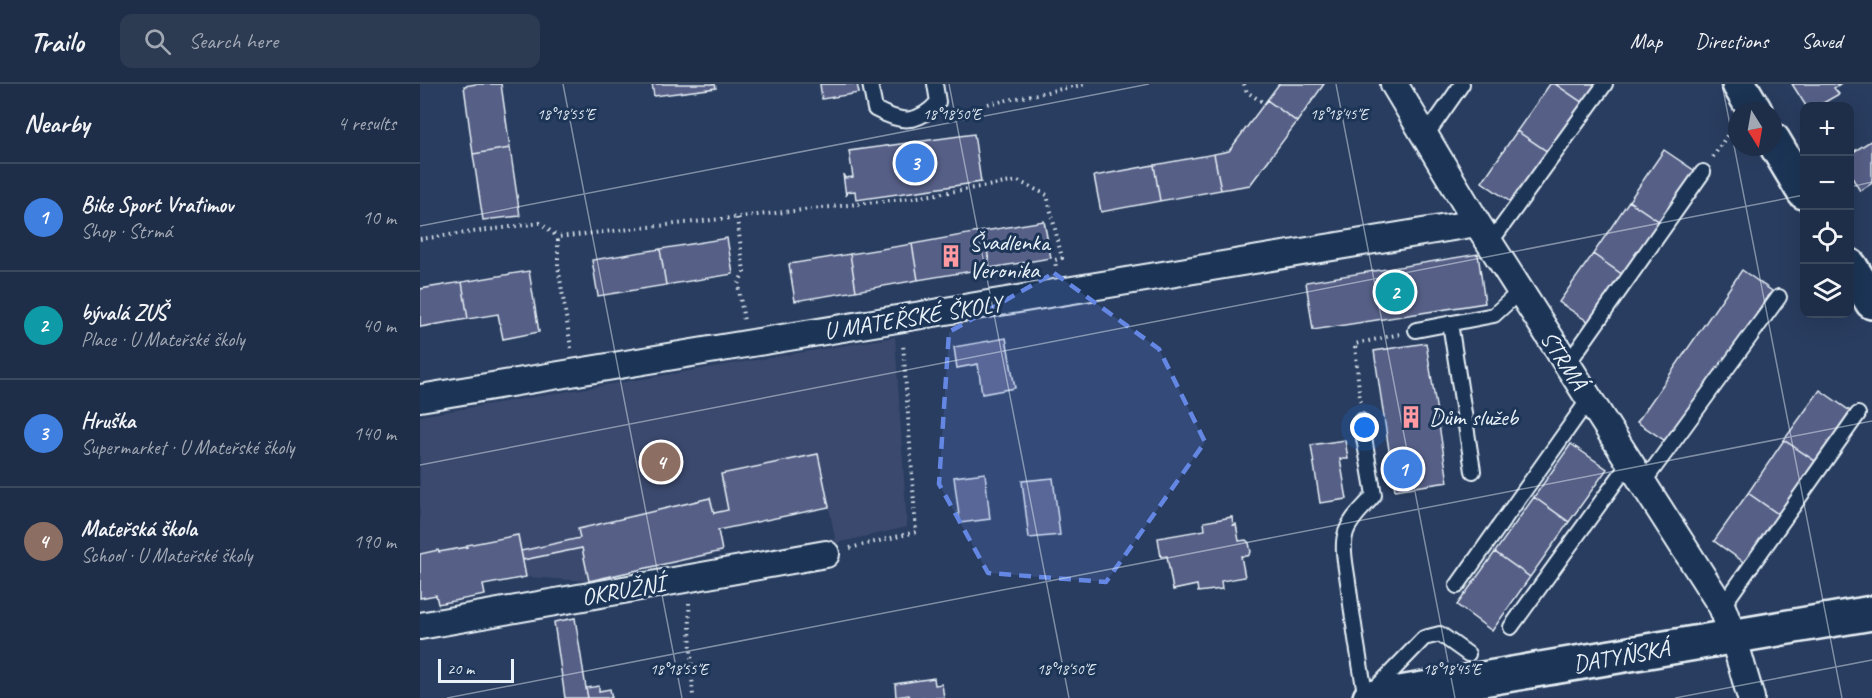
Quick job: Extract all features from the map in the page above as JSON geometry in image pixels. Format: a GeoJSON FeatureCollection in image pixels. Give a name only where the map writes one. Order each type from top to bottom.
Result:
{"type":"FeatureCollection","features":[{"type":"Feature","properties":{"kind":"main road"},"geometry":{"type":"LineString","coordinates":[[1739,84],[1750,102]]}},
{"type":"Feature","properties":{"kind":"main road"},"geometry":{"type":"LineString","coordinates":[[1782,155],[1800,185]]}},
{"type":"Feature","properties":{"kind":"main road"},"geometry":{"type":"LineString","coordinates":[[1854,273],[1872,302]]}},
{"type":"Feature","properties":{"kind":"main road","name":"DATYŇSKÁ"},"geometry":{"type":"LineString","coordinates":[[1368,698],[1727,622],[1872,613]]}},
{"type":"Feature","properties":{"kind":"street","name":"STRMÁ"},"geometry":{"type":"LineString","coordinates":[[1394,84],[1484,233],[1636,472],[1727,622],[1751,698]]}},
{"type":"Feature","properties":{"kind":"street","name":"U MATEŘSKÉ ŠKOLY"},"geometry":{"type":"LineString","coordinates":[[420,398],[1062,292],[1484,233]]}},
{"type":"Feature","properties":{"kind":"street","name":"OKRUŽNÍ"},"geometry":{"type":"LineString","coordinates":[[420,626],[826,554]]}},
{"type":"Feature","properties":{"kind":"lane"},"geometry":{"type":"LineString","coordinates":[[870,84],[875,109],[890,117],[907,120],[928,113],[938,102],[935,84]]}},
{"type":"Feature","properties":{"kind":"lane"},"geometry":{"type":"LineString","coordinates":[[1425,137],[1462,84]]}},
{"type":"Feature","properties":{"kind":"lane"},"geometry":{"type":"LineString","coordinates":[[1484,233],[1605,84]]}},
{"type":"Feature","properties":{"kind":"lane"},"geometry":{"type":"LineString","coordinates":[[1567,365],[1703,172]]}},
{"type":"Feature","properties":{"kind":"lane"},"geometry":{"type":"LineString","coordinates":[[1416,330],[1494,315],[1520,291]]}},
{"type":"Feature","properties":{"kind":"lane"},"geometry":{"type":"LineString","coordinates":[[1511,627],[1779,297]]}},
{"type":"Feature","properties":{"kind":"lane"},"geometry":{"type":"LineString","coordinates":[[1450,323],[1473,471]]}},
{"type":"Feature","properties":{"kind":"lane"},"geometry":{"type":"LineString","coordinates":[[1457,586],[1589,399]]}},
{"type":"Feature","properties":{"kind":"lane"},"geometry":{"type":"LineString","coordinates":[[1727,622],[1858,414]]}},
{"type":"Feature","properties":{"kind":"lane"},"geometry":{"type":"LineString","coordinates":[[1361,421],[1374,495],[1351,520],[1345,534],[1345,556],[1357,652],[1368,698]]}},
{"type":"Feature","properties":{"kind":"lane"},"geometry":{"type":"LineString","coordinates":[[1368,698],[1424,638],[1440,634],[1466,678]]}},
{"type":"Feature","properties":{"kind":"path"},"geometry":{"type":"LineString","coordinates":[[988,104],[1086,84]]}},
{"type":"Feature","properties":{"kind":"path"},"geometry":{"type":"LineString","coordinates":[[1244,84],[1247,92],[1264,103]]}},
{"type":"Feature","properties":{"kind":"path"},"geometry":{"type":"LineString","coordinates":[[1703,172],[1728,134]]}},
{"type":"Feature","properties":{"kind":"path"},"geometry":{"type":"LineString","coordinates":[[420,239],[540,223],[558,237],[912,198],[1018,181],[1047,195],[1062,258],[1055,260],[1062,292]]}},
{"type":"Feature","properties":{"kind":"path"},"geometry":{"type":"LineString","coordinates":[[736,218],[744,272],[738,284],[748,344]]}},
{"type":"Feature","properties":{"kind":"path"},"geometry":{"type":"LineString","coordinates":[[558,237],[558,266],[574,372]]}},
{"type":"Feature","properties":{"kind":"path"},"geometry":{"type":"LineString","coordinates":[[826,554],[916,532],[902,318]]}},
{"type":"Feature","properties":{"kind":"path"},"geometry":{"type":"LineString","coordinates":[[1361,421],[1355,344],[1416,330]]}},
{"type":"Feature","properties":{"kind":"path"},"geometry":{"type":"LineString","coordinates":[[688,579],[693,698]]}},
{"type":"Feature","properties":{"kind":"highlighted area"},"geometry":{"type":"Polygon","coordinates":[[[1054,273],[1159,349],[1205,442],[1106,582],[988,573],[939,484],[949,332],[1054,273]]]}},
{"type":"Feature","properties":{"kind":"shaded area"},"geometry":{"type":"Polygon","coordinates":[[[895,337],[907,527],[836,543],[829,507],[718,530],[722,553],[589,581],[526,577],[420,598],[420,416],[895,337]]]}},
{"type":"Feature","properties":{"kind":"building"},"geometry":{"type":"Polygon","coordinates":[[[501,84],[510,148],[473,154],[464,86],[501,84]]]}},
{"type":"Feature","properties":{"kind":"building"},"geometry":{"type":"Polygon","coordinates":[[[652,84],[715,84],[716,88],[654,96],[652,84]]]}},
{"type":"Feature","properties":{"kind":"building"},"geometry":{"type":"Polygon","coordinates":[[[820,84],[857,84],[859,93],[822,99],[820,84]]]}},
{"type":"Feature","properties":{"kind":"building"},"geometry":{"type":"Polygon","coordinates":[[[1279,84],[1324,84],[1297,122],[1267,100],[1279,84]]]}},
{"type":"Feature","properties":{"kind":"building"},"geometry":{"type":"Polygon","coordinates":[[[1550,84],[1555,84],[1583,103],[1568,123],[1570,125],[1548,152],[1517,131],[1550,84]]]}},
{"type":"Feature","properties":{"kind":"building"},"geometry":{"type":"Polygon","coordinates":[[[1555,84],[1595,84],[1583,103],[1555,84]]]}},
{"type":"Feature","properties":{"kind":"building"},"geometry":{"type":"Polygon","coordinates":[[[1792,84],[1840,84],[1834,88],[1839,94],[1825,102],[1803,102],[1792,84]]]}},
{"type":"Feature","properties":{"kind":"building"},"geometry":{"type":"Polygon","coordinates":[[[1267,100],[1297,122],[1250,185],[1221,190],[1214,154],[1229,151],[1267,100]]]}},
{"type":"Feature","properties":{"kind":"building"},"geometry":{"type":"Polygon","coordinates":[[[1517,131],[1548,152],[1512,203],[1482,182],[1517,131]]]}},
{"type":"Feature","properties":{"kind":"building"},"geometry":{"type":"Polygon","coordinates":[[[974,134],[981,182],[856,200],[855,191],[847,192],[846,196],[843,174],[845,178],[853,177],[849,151],[974,134]]]}},
{"type":"Feature","properties":{"kind":"building"},"geometry":{"type":"Polygon","coordinates":[[[1872,140],[1872,183],[1860,191],[1854,181],[1854,151],[1872,140]]]}},
{"type":"Feature","properties":{"kind":"building"},"geometry":{"type":"Polygon","coordinates":[[[510,148],[520,216],[483,220],[473,154],[510,148]]]}},
{"type":"Feature","properties":{"kind":"building"},"geometry":{"type":"Polygon","coordinates":[[[1664,150],[1695,171],[1660,222],[1629,201],[1664,150]]]}},
{"type":"Feature","properties":{"kind":"building"},"geometry":{"type":"Polygon","coordinates":[[[1214,154],[1221,190],[1160,201],[1154,165],[1214,154]]]}},
{"type":"Feature","properties":{"kind":"building"},"geometry":{"type":"Polygon","coordinates":[[[1154,165],[1160,201],[1101,212],[1094,176],[1154,165]]]}},
{"type":"Feature","properties":{"kind":"building"},"geometry":{"type":"Polygon","coordinates":[[[1629,201],[1660,222],[1623,275],[1593,254],[1629,201]]]}},
{"type":"Feature","properties":{"kind":"building"},"geometry":{"type":"Polygon","coordinates":[[[1044,221],[1051,258],[990,268],[984,231],[1044,221]]]}},
{"type":"Feature","properties":{"kind":"building","name":"Švadlenka Veronika"},"geometry":{"type":"Polygon","coordinates":[[[984,231],[990,268],[918,280],[912,244],[984,231]]]}},
{"type":"Feature","properties":{"kind":"building"},"geometry":{"type":"Polygon","coordinates":[[[727,238],[733,274],[666,285],[660,249],[727,238]]]}},
{"type":"Feature","properties":{"kind":"building"},"geometry":{"type":"Polygon","coordinates":[[[912,244],[918,280],[856,291],[850,254],[912,244]]]}},
{"type":"Feature","properties":{"kind":"building"},"geometry":{"type":"Polygon","coordinates":[[[660,249],[666,285],[598,296],[592,260],[660,249]]]}},
{"type":"Feature","properties":{"kind":"building"},"geometry":{"type":"Polygon","coordinates":[[[850,254],[856,291],[795,301],[789,264],[850,254]]]}},
{"type":"Feature","properties":{"kind":"building"},"geometry":{"type":"Polygon","coordinates":[[[1478,254],[1485,303],[1313,330],[1306,282],[1478,254]]]}},
{"type":"Feature","properties":{"kind":"building"},"geometry":{"type":"Polygon","coordinates":[[[1593,254],[1623,275],[1590,323],[1559,302],[1593,254]]]}},
{"type":"Feature","properties":{"kind":"building"},"geometry":{"type":"Polygon","coordinates":[[[1742,270],[1772,291],[1757,313],[1759,314],[1754,322],[1752,321],[1667,442],[1637,422],[1742,270]]]}},
{"type":"Feature","properties":{"kind":"building"},"geometry":{"type":"Polygon","coordinates":[[[529,271],[539,332],[503,339],[498,314],[468,319],[462,282],[529,271]]]}},
{"type":"Feature","properties":{"kind":"building"},"geometry":{"type":"Polygon","coordinates":[[[462,282],[468,319],[420,327],[420,289],[462,282]]]}},
{"type":"Feature","properties":{"kind":"building"},"geometry":{"type":"Polygon","coordinates":[[[1006,338],[1015,388],[982,394],[978,364],[957,368],[954,347],[1006,338]]]}},
{"type":"Feature","properties":{"kind":"building","name":"Dům služeb"},"geometry":{"type":"Polygon","coordinates":[[[1426,343],[1448,482],[1395,490],[1374,351],[1426,343]]]}},
{"type":"Feature","properties":{"kind":"building"},"geometry":{"type":"Polygon","coordinates":[[[1820,390],[1850,411],[1835,433],[1837,434],[1832,442],[1830,440],[1815,461],[1784,440],[1820,390]]]}},
{"type":"Feature","properties":{"kind":"building"},"geometry":{"type":"Polygon","coordinates":[[[1345,440],[1348,459],[1340,459],[1347,499],[1320,503],[1311,445],[1345,440]]]}},
{"type":"Feature","properties":{"kind":"building"},"geometry":{"type":"Polygon","coordinates":[[[1784,440],[1815,461],[1801,482],[1803,484],[1797,491],[1795,490],[1778,514],[1748,493],[1784,440]]]}},
{"type":"Feature","properties":{"kind":"building"},"geometry":{"type":"Polygon","coordinates":[[[1571,444],[1607,469],[1569,522],[1534,497],[1571,444]]]}},
{"type":"Feature","properties":{"kind":"building"},"geometry":{"type":"Polygon","coordinates":[[[818,454],[829,507],[718,530],[722,551],[589,581],[582,548],[523,560],[521,551],[580,538],[578,529],[710,498],[714,513],[728,510],[721,474],[818,454]]]}},
{"type":"Feature","properties":{"kind":"building"},"geometry":{"type":"Polygon","coordinates":[[[985,473],[990,519],[960,523],[954,477],[985,473]]]}},
{"type":"Feature","properties":{"kind":"building"},"geometry":{"type":"Polygon","coordinates":[[[1053,478],[1060,535],[1029,538],[1022,481],[1053,478]]]}},
{"type":"Feature","properties":{"kind":"building"},"geometry":{"type":"Polygon","coordinates":[[[1748,493],[1778,514],[1765,533],[1767,534],[1762,542],[1760,540],[1745,563],[1714,541],[1748,493]]]}},
{"type":"Feature","properties":{"kind":"building"},"geometry":{"type":"Polygon","coordinates":[[[1534,497],[1569,522],[1530,577],[1495,552],[1534,497]]]}},
{"type":"Feature","properties":{"kind":"building"},"geometry":{"type":"Polygon","coordinates":[[[1232,517],[1233,525],[1236,524],[1239,541],[1246,540],[1251,552],[1248,556],[1241,556],[1245,577],[1221,581],[1222,589],[1198,592],[1197,585],[1173,590],[1167,556],[1161,557],[1158,538],[1205,530],[1204,522],[1232,517]]]}},
{"type":"Feature","properties":{"kind":"building"},"geometry":{"type":"Polygon","coordinates":[[[518,535],[526,577],[483,585],[485,595],[438,604],[436,595],[420,598],[420,554],[467,547],[467,545],[518,535]]]}},
{"type":"Feature","properties":{"kind":"building"},"geometry":{"type":"Polygon","coordinates":[[[1495,552],[1530,577],[1492,631],[1457,605],[1495,552]]]}},
{"type":"Feature","properties":{"kind":"building"},"geometry":{"type":"Polygon","coordinates":[[[575,618],[588,698],[565,698],[554,622],[575,618]]]}},
{"type":"Feature","properties":{"kind":"building"},"geometry":{"type":"Polygon","coordinates":[[[934,678],[935,685],[942,684],[944,698],[910,698],[909,695],[896,697],[895,684],[934,678]]]}},
{"type":"Feature","properties":{"kind":"building"},"geometry":{"type":"Polygon","coordinates":[[[599,686],[599,691],[610,689],[612,698],[588,698],[586,688],[599,686]]]}},
{"type":"Feature","properties":{"kind":"place","name":"Hruška"},"geometry":{"type":"Point","coordinates":[915,163]}},
{"type":"Feature","properties":{"kind":"place","name":"Švadlenka Veronika"},"geometry":{"type":"Point","coordinates":[951,256]}},
{"type":"Feature","properties":{"kind":"place","name":"bývalá ZUŠ"},"geometry":{"type":"Point","coordinates":[1395,292]}},
{"type":"Feature","properties":{"kind":"place","name":"Dům služeb"},"geometry":{"type":"Point","coordinates":[1411,417]}},
{"type":"Feature","properties":{"kind":"place","name":"Mateřská škola"},"geometry":{"type":"Point","coordinates":[661,462]}},
{"type":"Feature","properties":{"kind":"place","name":"Bike Sport Vratimov"},"geometry":{"type":"Point","coordinates":[1403,469]}}]}
